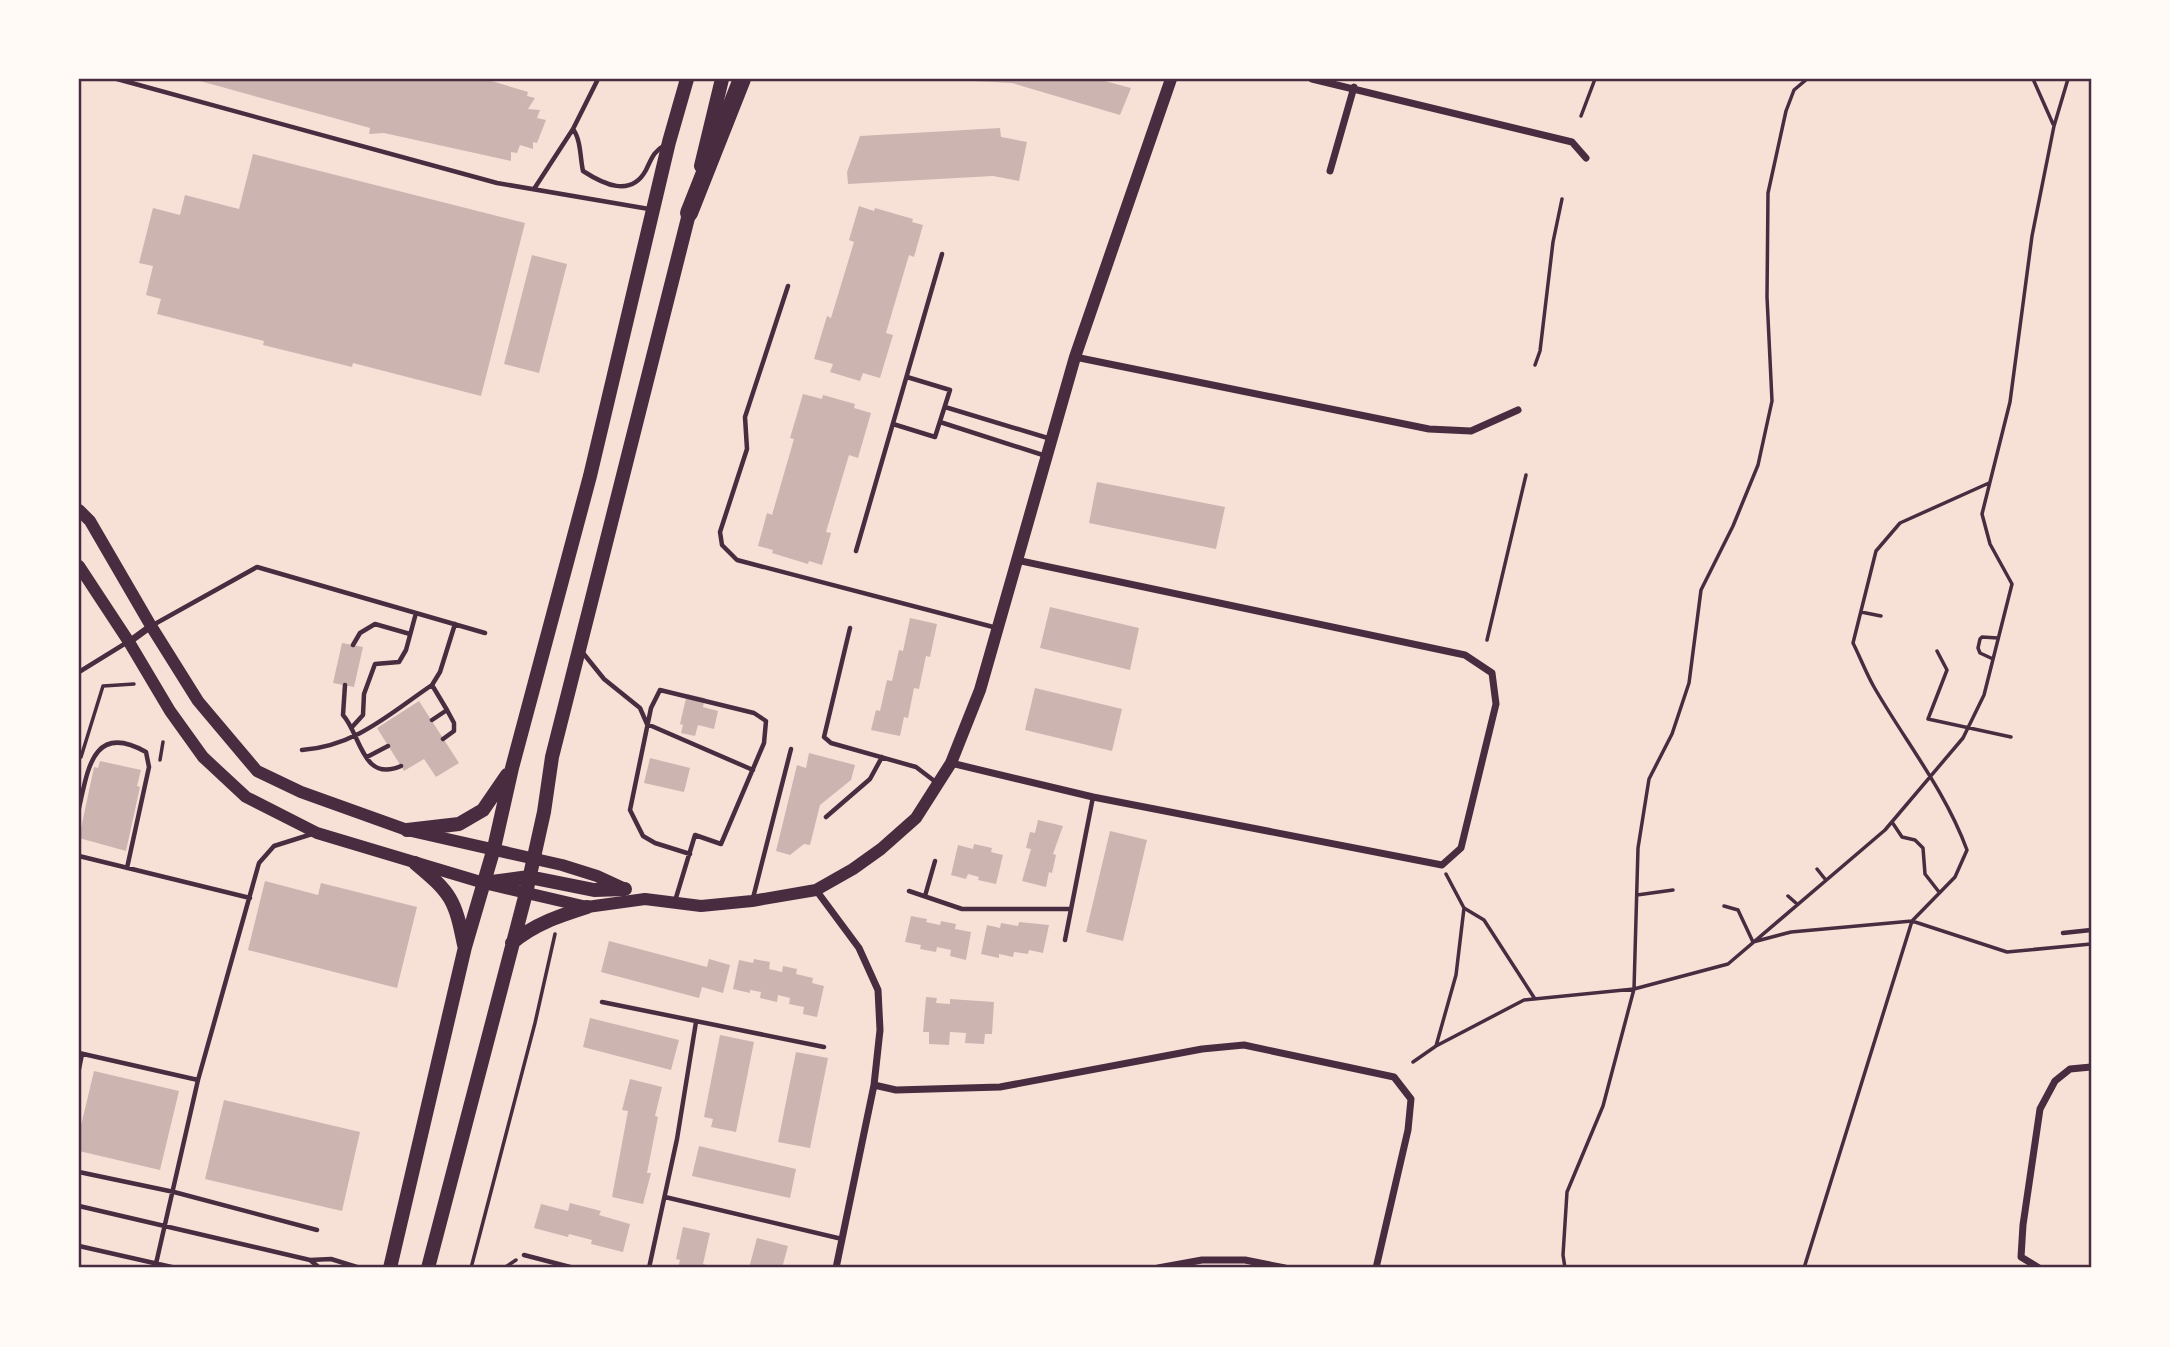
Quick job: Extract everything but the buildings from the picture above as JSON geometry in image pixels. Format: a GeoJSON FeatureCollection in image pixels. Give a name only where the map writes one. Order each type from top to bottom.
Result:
{"type":"FeatureCollection","features":[{"type":"Feature","properties":{"kind":"highway"},"geometry":{"type":"LineString","coordinates":[[689,213],[742,79]]}},
{"type":"Feature","properties":{"kind":"main road"},"geometry":{"type":"LineString","coordinates":[[390,1268],[465,947],[494,848],[512,768],[590,476],[669,142],[687,79]]}},
{"type":"Feature","properties":{"kind":"main road"},"geometry":{"type":"LineString","coordinates":[[428,1268],[526,892],[544,812],[552,757],[722,79]]}},
{"type":"Feature","properties":{"kind":"main road"},"geometry":{"type":"LineString","coordinates":[[407,830],[459,824],[483,810],[512,768]]}},
{"type":"Feature","properties":{"kind":"main road"},"geometry":{"type":"LineString","coordinates":[[415,863],[443,886],[457,910],[465,947]]}},
{"type":"Feature","properties":{"kind":"main road"},"geometry":{"type":"LineString","coordinates":[[484,883],[529,877],[594,890],[625,889]]}},
{"type":"Feature","properties":{"kind":"main road"},"geometry":{"type":"LineString","coordinates":[[512,943],[524,932],[549,919],[587,907]]}},
{"type":"Feature","properties":{"kind":"street"},"geometry":{"type":"LineString","coordinates":[[79,566],[129,642],[170,712],[203,757],[246,797],[317,833],[484,883],[587,907],[645,899],[701,906],[816,890],[881,849],[916,818],[951,764],[981,690],[1075,357],[1171,79]]}},
{"type":"Feature","properties":{"kind":"street"},"geometry":{"type":"LineString","coordinates":[[1312,79],[1572,142],[1586,158]]}},
{"type":"Feature","properties":{"kind":"street"},"geometry":{"type":"LineString","coordinates":[[1330,171],[1354,88]]}},
{"type":"Feature","properties":{"kind":"street"},"geometry":{"type":"LineString","coordinates":[[1075,357],[1429,429],[1471,431],[1518,410]]}},
{"type":"Feature","properties":{"kind":"street"},"geometry":{"type":"LineString","coordinates":[[79,510],[90,521],[198,701],[257,771],[301,792],[407,830],[494,848],[597,876],[645,899]]}},
{"type":"Feature","properties":{"kind":"street"},"geometry":{"type":"LineString","coordinates":[[951,764],[1093,797],[1442,865],[1461,848],[1496,704],[1492,673],[1465,654],[1016,561]]}},
{"type":"Feature","properties":{"kind":"street"},"geometry":{"type":"LineString","coordinates":[[129,642],[151,626]]}},
{"type":"Feature","properties":{"kind":"street"},"geometry":{"type":"LineString","coordinates":[[816,890],[859,948],[878,990],[880,1030],[874,1085],[836,1268]]}},
{"type":"Feature","properties":{"kind":"street"},"geometry":{"type":"LineString","coordinates":[[874,1085],[896,1090],[1000,1087],[1202,1049],[1244,1045],[1394,1077],[1411,1099],[1408,1130],[1376,1268]]}},
{"type":"Feature","properties":{"kind":"street"},"geometry":{"type":"LineString","coordinates":[[2039,1268],[2021,1257],[2023,1224],[2040,1109],[2055,1081],[2070,1069],[2091,1067]]}},
{"type":"Feature","properties":{"kind":"street"},"geometry":{"type":"LineString","coordinates":[[1158,1268],[1213,1260],[1245,1260],[1285,1268]]}},
{"type":"Feature","properties":{"kind":"lane"},"geometry":{"type":"LineString","coordinates":[[117,79],[497,183],[654,210]]}},
{"type":"Feature","properties":{"kind":"lane"},"geometry":{"type":"LineString","coordinates":[[534,189],[573,129],[598,79]]}},
{"type":"Feature","properties":{"kind":"lane"},"geometry":{"type":"LineString","coordinates":[[573,129],[579,138],[578,153],[583,171],[603,184],[624,186],[640,178],[655,151],[669,142]]}},
{"type":"Feature","properties":{"kind":"lane"},"geometry":{"type":"LineString","coordinates":[[856,551],[942,254]]}},
{"type":"Feature","properties":{"kind":"lane"},"geometry":{"type":"LineString","coordinates":[[788,286],[745,417],[747,449],[720,532],[722,545],[737,560],[998,628]]}},
{"type":"Feature","properties":{"kind":"lane"},"geometry":{"type":"LineString","coordinates":[[893,424],[935,437],[945,407],[950,390],[907,377]]}},
{"type":"Feature","properties":{"kind":"lane"},"geometry":{"type":"LineString","coordinates":[[945,407],[1051,439]]}},
{"type":"Feature","properties":{"kind":"lane"},"geometry":{"type":"LineString","coordinates":[[940,422],[1046,456]]}},
{"type":"Feature","properties":{"kind":"lane"},"geometry":{"type":"LineString","coordinates":[[151,626],[257,567],[485,633]]}},
{"type":"Feature","properties":{"kind":"lane"},"geometry":{"type":"LineString","coordinates":[[353,726],[363,715],[364,694],[375,664],[399,662],[406,650],[416,613]]}},
{"type":"Feature","properties":{"kind":"lane"},"geometry":{"type":"LineString","coordinates":[[353,645],[360,633],[374,624],[410,634]]}},
{"type":"Feature","properties":{"kind":"lane"},"geometry":{"type":"LineString","coordinates":[[302,750],[326,748],[354,738],[432,685],[440,672],[455,624]]}},
{"type":"Feature","properties":{"kind":"lane"},"geometry":{"type":"LineString","coordinates":[[849,628],[824,737],[831,743],[916,768],[938,783]]}},
{"type":"Feature","properties":{"kind":"lane"},"geometry":{"type":"LineString","coordinates":[[79,672],[129,642]]}},
{"type":"Feature","properties":{"kind":"lane"},"geometry":{"type":"LineString","coordinates":[[579,649],[604,679],[640,708],[647,724],[753,770]]}},
{"type":"Feature","properties":{"kind":"lane"},"geometry":{"type":"LineString","coordinates":[[345,685],[343,715],[353,726],[354,738],[367,757],[377,769],[387,772],[401,766]]}},
{"type":"Feature","properties":{"kind":"lane"},"geometry":{"type":"LineString","coordinates":[[432,685],[454,723],[454,731],[443,739]]}},
{"type":"Feature","properties":{"kind":"lane"},"geometry":{"type":"LineString","coordinates":[[674,902],[690,854],[695,835],[721,844],[764,743],[766,721],[754,713],[660,690],[647,724],[630,810],[643,836],[656,844],[690,854]]}},
{"type":"Feature","properties":{"kind":"lane"},"geometry":{"type":"LineString","coordinates":[[432,720],[447,710]]}},
{"type":"Feature","properties":{"kind":"lane"},"geometry":{"type":"LineString","coordinates":[[79,808],[89,763],[98,750],[114,742],[135,746],[146,752],[149,767],[127,868]]}},
{"type":"Feature","properties":{"kind":"lane"},"geometry":{"type":"LineString","coordinates":[[367,757],[388,746]]}},
{"type":"Feature","properties":{"kind":"lane"},"geometry":{"type":"LineString","coordinates":[[752,901],[791,749]]}},
{"type":"Feature","properties":{"kind":"lane"},"geometry":{"type":"LineString","coordinates":[[826,817],[870,779],[882,757]]}},
{"type":"Feature","properties":{"kind":"lane"},"geometry":{"type":"LineString","coordinates":[[1065,940],[1093,797]]}},
{"type":"Feature","properties":{"kind":"lane"},"geometry":{"type":"LineString","coordinates":[[156,1266],[198,1080],[259,863],[274,846],[317,833]]}},
{"type":"Feature","properties":{"kind":"lane"},"geometry":{"type":"LineString","coordinates":[[79,856],[250,898]]}},
{"type":"Feature","properties":{"kind":"lane"},"geometry":{"type":"LineString","coordinates":[[925,896],[935,861]]}},
{"type":"Feature","properties":{"kind":"lane"},"geometry":{"type":"LineString","coordinates":[[909,891],[962,909],[1071,909]]}},
{"type":"Feature","properties":{"kind":"lane"},"geometry":{"type":"LineString","coordinates":[[2063,933],[2091,930]]}},
{"type":"Feature","properties":{"kind":"lane"},"geometry":{"type":"LineString","coordinates":[[602,1002],[824,1047]]}},
{"type":"Feature","properties":{"kind":"lane"},"geometry":{"type":"LineString","coordinates":[[649,1268],[689,1076],[696,1022]]}},
{"type":"Feature","properties":{"kind":"lane"},"geometry":{"type":"LineString","coordinates":[[79,1069],[80,1054],[198,1080]]}},
{"type":"Feature","properties":{"kind":"lane"},"geometry":{"type":"LineString","coordinates":[[79,1172],[174,1192],[317,1230]]}},
{"type":"Feature","properties":{"kind":"lane"},"geometry":{"type":"LineString","coordinates":[[665,1197],[842,1239]]}},
{"type":"Feature","properties":{"kind":"lane"},"geometry":{"type":"LineString","coordinates":[[79,1206],[310,1260],[331,1259],[360,1268]]}},
{"type":"Feature","properties":{"kind":"lane"},"geometry":{"type":"LineString","coordinates":[[79,1246],[156,1266],[176,1268]]}},
{"type":"Feature","properties":{"kind":"lane"},"geometry":{"type":"LineString","coordinates":[[524,1255],[574,1268]]}},
{"type":"Feature","properties":{"kind":"lane"},"geometry":{"type":"LineString","coordinates":[[310,1260],[320,1268]]}},
{"type":"Feature","properties":{"kind":"path"},"geometry":{"type":"LineString","coordinates":[[1581,116],[1595,79]]}},
{"type":"Feature","properties":{"kind":"path"},"geometry":{"type":"LineString","coordinates":[[1565,1268],[1563,1255],[1567,1192],[1603,1106],[1634,989],[1638,848],[1649,779],[1672,734],[1689,683],[1701,590],[1733,526],[1758,465],[1772,401],[1767,298],[1768,193],[1786,111],[1794,90],[1807,79]]}},
{"type":"Feature","properties":{"kind":"path"},"geometry":{"type":"LineString","coordinates":[[2033,79],[2054,126]]}},
{"type":"Feature","properties":{"kind":"path"},"geometry":{"type":"LineString","coordinates":[[1413,1062],[1436,1046],[1524,1000],[1634,989],[1728,964],[1892,822],[1963,738],[1984,695],[2012,584],[1990,544],[1982,514],[2010,402],[2032,236],[2054,126],[2068,79]]}},
{"type":"Feature","properties":{"kind":"path"},"geometry":{"type":"LineString","coordinates":[[1535,365],[1540,351],[1553,242],[1562,199]]}},
{"type":"Feature","properties":{"kind":"path"},"geometry":{"type":"LineString","coordinates":[[1487,640],[1525,475]]}},
{"type":"Feature","properties":{"kind":"path"},"geometry":{"type":"LineString","coordinates":[[1804,1268],[1912,920],[1955,877],[1967,850],[1932,776],[1874,686],[1853,643],[1876,551],[1900,523],[1989,483]]}},
{"type":"Feature","properties":{"kind":"path"},"geometry":{"type":"LineString","coordinates":[[1861,612],[1881,616]]}},
{"type":"Feature","properties":{"kind":"path"},"geometry":{"type":"LineString","coordinates":[[1993,659],[1980,653],[1980,639],[1982,636],[1998,638]]}},
{"type":"Feature","properties":{"kind":"path"},"geometry":{"type":"LineString","coordinates":[[1937,651],[1947,670],[1928,719],[2011,737]]}},
{"type":"Feature","properties":{"kind":"path"},"geometry":{"type":"LineString","coordinates":[[81,760],[103,686],[134,684]]}},
{"type":"Feature","properties":{"kind":"path"},"geometry":{"type":"LineString","coordinates":[[1892,822],[1902,836],[1914,840],[1923,848],[1925,874],[1940,892]]}},
{"type":"Feature","properties":{"kind":"path"},"geometry":{"type":"LineString","coordinates":[[1442,865],[1464,908],[1484,920],[1535,999]]}},
{"type":"Feature","properties":{"kind":"path"},"geometry":{"type":"LineString","coordinates":[[1817,869],[1825,879]]}},
{"type":"Feature","properties":{"kind":"path"},"geometry":{"type":"LineString","coordinates":[[1637,895],[1673,890]]}},
{"type":"Feature","properties":{"kind":"path"},"geometry":{"type":"LineString","coordinates":[[1788,896],[1797,904]]}},
{"type":"Feature","properties":{"kind":"path"},"geometry":{"type":"LineString","coordinates":[[1724,906],[1738,911],[1753,942]]}},
{"type":"Feature","properties":{"kind":"path"},"geometry":{"type":"LineString","coordinates":[[1436,1046],[1456,975],[1464,908]]}},
{"type":"Feature","properties":{"kind":"path"},"geometry":{"type":"LineString","coordinates":[[1753,942],[1791,932],[1912,920],[2007,952],[2091,944]]}},
{"type":"Feature","properties":{"kind":"path"},"geometry":{"type":"LineString","coordinates":[[471,1268],[535,1023],[554,931]]}}]}
